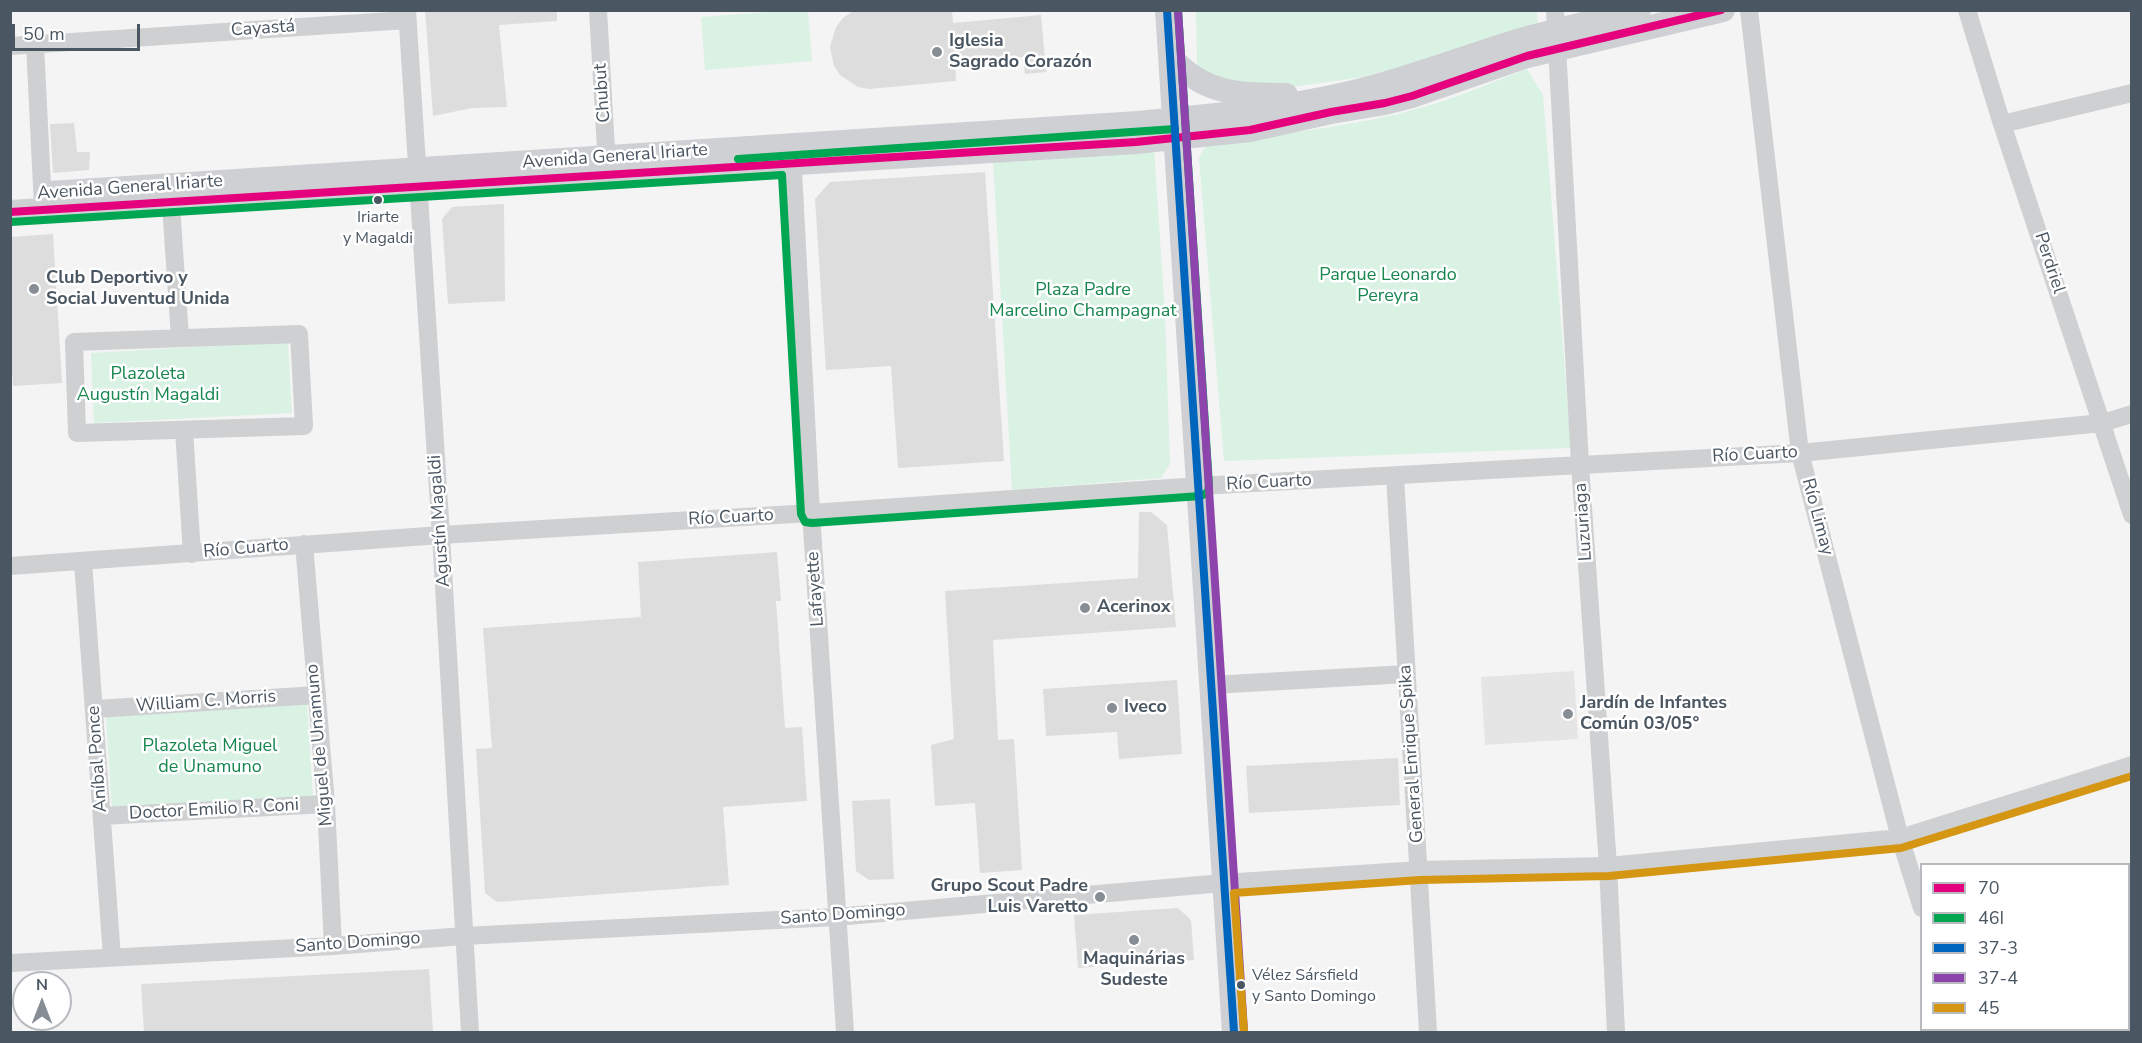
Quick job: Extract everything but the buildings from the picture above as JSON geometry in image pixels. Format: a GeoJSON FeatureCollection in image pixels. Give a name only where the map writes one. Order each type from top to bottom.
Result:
{"type":"FeatureCollection","features":[{"type":"Feature","properties":{"kind":"main road"},"geometry":{"type":"LineString","coordinates":[[1167,10],[1234,1032]]}},
{"type":"Feature","properties":{"kind":"main road","name":"Avenida General Iriarte"},"geometry":{"type":"LineString","coordinates":[[1175,129],[1354,92],[1405,79],[1522,40],[1639,10]]}},
{"type":"Feature","properties":{"kind":"main road","name":"Avenida General Iriarte"},"geometry":{"type":"LineString","coordinates":[[10,196],[43,201],[607,167],[1175,129],[1250,130],[1412,96],[1527,57],[1556,30],[1723,10]]}},
{"type":"Feature","properties":{"kind":"main road"},"geometry":{"type":"LineString","coordinates":[[1170,57],[1195,80],[1221,90],[1276,95],[1354,92]]}},
{"type":"Feature","properties":{"kind":"main road","name":"Avenida General Iriarte"},"geometry":{"type":"LineString","coordinates":[[10,212],[43,201]]}},
{"type":"Feature","properties":{"kind":"street","name":"Chubut"},"geometry":{"type":"LineString","coordinates":[[598,10],[607,167]]}},
{"type":"Feature","properties":{"kind":"street","name":"Río Limay"},"geometry":{"type":"LineString","coordinates":[[1749,10],[1800,453],[1900,838],[1920,902]]}},
{"type":"Feature","properties":{"kind":"street","name":"Perdriel"},"geometry":{"type":"LineString","coordinates":[[1967,10],[2002,124],[2132,516]]}},
{"type":"Feature","properties":{"kind":"street","name":"Cayastá"},"geometry":{"type":"LineString","coordinates":[[10,46],[407,15]]}},
{"type":"Feature","properties":{"kind":"street","name":"Agustín Magaldi"},"geometry":{"type":"LineString","coordinates":[[407,15],[470,1032]]}},
{"type":"Feature","properties":{"kind":"street","name":"Luzuriaga"},"geometry":{"type":"LineString","coordinates":[[1556,30],[1580,464],[1608,866],[1616,1032]]}},
{"type":"Feature","properties":{"kind":"street"},"geometry":{"type":"LineString","coordinates":[[35,44],[43,201]]}},
{"type":"Feature","properties":{"kind":"street"},"geometry":{"type":"LineString","coordinates":[[2002,124],[2132,93]]}},
{"type":"Feature","properties":{"kind":"street","name":"Lafayette"},"geometry":{"type":"LineString","coordinates":[[792,155],[811,513],[845,1032]]}},
{"type":"Feature","properties":{"kind":"street"},"geometry":{"type":"LineString","coordinates":[[171,194],[180,338]]}},
{"type":"Feature","properties":{"kind":"street"},"geometry":{"type":"LineString","coordinates":[[299,334],[304,426],[184,430],[77,433],[74,342],[299,334]]}},
{"type":"Feature","properties":{"kind":"street","name":"Río Cuarto"},"geometry":{"type":"LineString","coordinates":[[10,566],[304,544],[811,513],[1199,486],[1800,453],[2102,423],[2132,414]]}},
{"type":"Feature","properties":{"kind":"street"},"geometry":{"type":"LineString","coordinates":[[184,430],[192,554]]}},
{"type":"Feature","properties":{"kind":"street","name":"General Enrique Spika"},"geometry":{"type":"LineString","coordinates":[[1395,477],[1428,1032]]}},
{"type":"Feature","properties":{"kind":"street","name":"Miguel de Unamuno"},"geometry":{"type":"LineString","coordinates":[[304,544],[326,804],[333,946]]}},
{"type":"Feature","properties":{"kind":"street","name":"Aníbal Ponce"},"geometry":{"type":"LineString","coordinates":[[83,562],[96,710],[112,957]]}},
{"type":"Feature","properties":{"kind":"street"},"geometry":{"type":"LineString","coordinates":[[1211,684],[1407,674]]}},
{"type":"Feature","properties":{"kind":"street","name":"William C. Morris"},"geometry":{"type":"LineString","coordinates":[[96,710],[317,695]]}},
{"type":"Feature","properties":{"kind":"street","name":"Santo Domingo"},"geometry":{"type":"LineString","coordinates":[[10,963],[836,917],[1223,884],[1420,870],[1608,866],[1900,838],[2132,765]]}},
{"type":"Feature","properties":{"kind":"street","name":"Doctor Emilio R. Coni"},"geometry":{"type":"LineString","coordinates":[[102,816],[326,804]]}},
{"type":"Feature","properties":{"kind":"shaded area"},"geometry":{"type":"Polygon","coordinates":[[[1574,671],[1578,739],[1485,745],[1481,677],[1574,671]]]}},
{"type":"Feature","properties":{"kind":"green space"},"geometry":{"type":"Polygon","coordinates":[[[808,11],[812,61],[705,70],[701,17],[808,11]]]}},
{"type":"Feature","properties":{"kind":"green space"},"geometry":{"type":"Polygon","coordinates":[[[1196,11],[1537,11],[1538,28],[1363,77],[1271,90],[1202,74],[1197,64],[1196,11]]]}},
{"type":"Feature","properties":{"kind":"green space","name":"Parque Leonardo Pereyra"},"geometry":{"type":"Polygon","coordinates":[[[1527,69],[1543,95],[1571,448],[1224,461],[1199,158],[1207,143],[1316,129],[1398,114],[1450,99],[1527,69]]]}},
{"type":"Feature","properties":{"kind":"green space","name":"Plaza Padre Marcelino Champagnat"},"geometry":{"type":"Polygon","coordinates":[[[1154,148],[1165,314],[1170,464],[1161,478],[1012,490],[993,160],[1154,148]]]}},
{"type":"Feature","properties":{"kind":"green space","name":"Plazoleta Augustín Magaldi"},"geometry":{"type":"Polygon","coordinates":[[[288,342],[292,413],[94,423],[91,353],[288,342]]]}},
{"type":"Feature","properties":{"kind":"green space","name":"Plazoleta Miguel de Unamuno"},"geometry":{"type":"Polygon","coordinates":[[[307,704],[313,797],[112,810],[106,717],[307,704]]]}},
{"type":"Feature","properties":{"kind":"transit line","name":"37-3"},"geometry":{"type":"LineString","coordinates":[[1167,10],[1234,1032]]}},
{"type":"Feature","properties":{"kind":"transit line","name":"46I"},"geometry":{"type":"LineString","coordinates":[[11,222],[782,175],[801,514],[805,522],[1201,496],[1208,492],[1209,485],[1178,10]]}},
{"type":"Feature","properties":{"kind":"transit line","name":"37-4"},"geometry":{"type":"LineString","coordinates":[[1178,10],[1244,1031]]}},
{"type":"Feature","properties":{"kind":"transit line","name":"70"},"geometry":{"type":"LineString","coordinates":[[10,212],[1136,142],[1250,130],[1385,103],[1412,96],[1527,56],[1721,10]]}},
{"type":"Feature","properties":{"kind":"transit line","name":"46I"},"geometry":{"type":"LineString","coordinates":[[738,159],[1175,129]]}},
{"type":"Feature","properties":{"kind":"transit line","name":"45"},"geometry":{"type":"LineString","coordinates":[[1244,1031],[1234,893],[1420,880],[1609,876],[1901,848],[2132,776]]}},
{"type":"Feature","properties":{"kind":"place","name":"Iglesia Sagrado Corazón"},"geometry":{"type":"Point","coordinates":[937,52]}},
{"type":"Feature","properties":{"kind":"place","name":"Iriarte y Magaldi"},"geometry":{"type":"Point","coordinates":[378,200]}},
{"type":"Feature","properties":{"kind":"place","name":"Club Deportivo y Social Juventud Unida"},"geometry":{"type":"Point","coordinates":[34,289]}},
{"type":"Feature","properties":{"kind":"place","name":"Acerinox"},"geometry":{"type":"Point","coordinates":[1085,608]}},
{"type":"Feature","properties":{"kind":"place","name":"Iveco"},"geometry":{"type":"Point","coordinates":[1112,708]}},
{"type":"Feature","properties":{"kind":"place","name":"Jardín de Infantes Común 03/05°"},"geometry":{"type":"Point","coordinates":[1568,714]}},
{"type":"Feature","properties":{"kind":"place","name":"Grupo Scout Padre Luis Varetto"},"geometry":{"type":"Point","coordinates":[1100,897]}},
{"type":"Feature","properties":{"kind":"place","name":"Maquinárias Sudeste"},"geometry":{"type":"Point","coordinates":[1134,940]}},
{"type":"Feature","properties":{"kind":"place","name":"Vélez Sársfield y Santo Domingo"},"geometry":{"type":"Point","coordinates":[1241,985]}}]}
